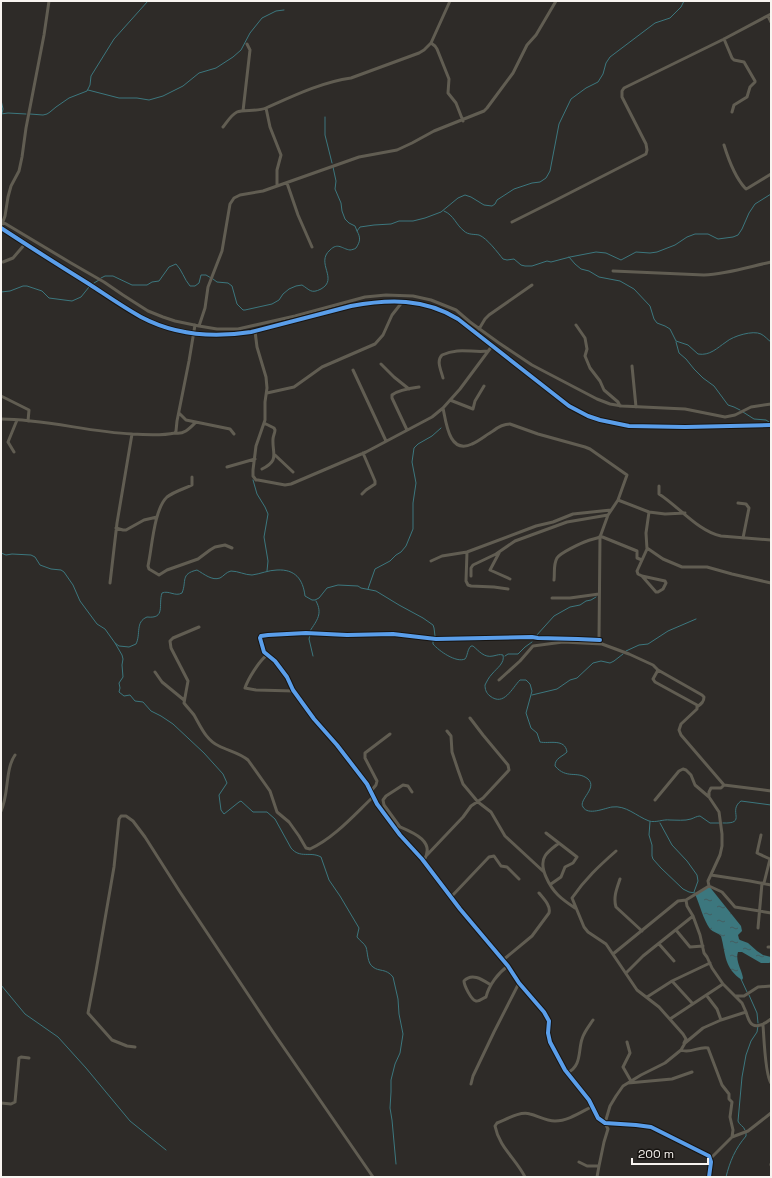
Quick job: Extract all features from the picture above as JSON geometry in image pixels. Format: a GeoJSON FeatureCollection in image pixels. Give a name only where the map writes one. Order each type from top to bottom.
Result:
{"type":"FeatureCollection","features":[{"type":"Feature","properties":{"kind":"street"},"geometry":{"type":"LineString","coordinates":[[49,1],[22,157],[18,171],[11,186],[1,228],[143,318],[166,328],[193,334],[228,335],[255,331],[351,306],[377,302],[403,301],[418,303],[458,319],[569,406],[604,422],[618,425],[645,427],[771,425]]}},
{"type":"Feature","properties":{"kind":"street"},"geometry":{"type":"LineString","coordinates":[[223,127],[236,113],[266,108],[302,92],[341,79],[351,78],[419,53],[431,43],[450,1]]}},
{"type":"Feature","properties":{"kind":"street"},"geometry":{"type":"LineString","coordinates":[[199,326],[205,308],[208,287],[222,251],[230,204],[233,199],[240,195],[260,192],[287,183],[359,157],[398,150],[434,131],[481,113],[487,108],[513,73],[528,45],[536,35],[556,1]]}},
{"type":"Feature","properties":{"kind":"street"},"geometry":{"type":"LineString","coordinates":[[512,222],[644,156],[647,152],[647,147],[621,94],[622,90],[769,15],[771,22]]}},
{"type":"Feature","properties":{"kind":"street"},"geometry":{"type":"LineString","coordinates":[[724,39],[732,58],[744,62],[755,81],[750,87],[747,97],[734,104],[732,112]]}},
{"type":"Feature","properties":{"kind":"street"},"geometry":{"type":"LineString","coordinates":[[431,43],[437,49],[449,79],[448,94],[456,103],[463,120]]}},
{"type":"Feature","properties":{"kind":"street"},"geometry":{"type":"LineString","coordinates":[[243,111],[250,50],[247,44]]}},
{"type":"Feature","properties":{"kind":"street"},"geometry":{"type":"LineString","coordinates":[[266,108],[270,128],[281,155],[277,170],[277,186]]}},
{"type":"Feature","properties":{"kind":"street"},"geometry":{"type":"LineString","coordinates":[[724,145],[733,169],[744,188],[748,188],[771,174]]}},
{"type":"Feature","properties":{"kind":"street"},"geometry":{"type":"LineString","coordinates":[[287,183],[298,215],[312,247]]}},
{"type":"Feature","properties":{"kind":"street"},"geometry":{"type":"LineString","coordinates":[[2,222],[104,282],[123,296],[148,311],[166,319],[217,329],[238,329],[295,316],[359,298],[403,295],[423,298],[451,308],[460,313],[498,344],[532,365],[604,401],[620,406],[685,409],[725,417],[735,415],[756,406],[771,404]]}},
{"type":"Feature","properties":{"kind":"street"},"geometry":{"type":"LineString","coordinates":[[3,262],[13,258],[25,244]]}},
{"type":"Feature","properties":{"kind":"street"},"geometry":{"type":"LineString","coordinates":[[613,271],[704,275],[749,268],[771,262]]}},
{"type":"Feature","properties":{"kind":"street"},"geometry":{"type":"LineString","coordinates":[[479,329],[489,315],[532,285]]}},
{"type":"Feature","properties":{"kind":"street"},"geometry":{"type":"LineString","coordinates":[[267,393],[294,387],[320,368],[375,344],[383,335],[392,315],[403,301]]}},
{"type":"Feature","properties":{"kind":"street"},"geometry":{"type":"LineString","coordinates":[[175,433],[195,325]]}},
{"type":"Feature","properties":{"kind":"street"},"geometry":{"type":"LineString","coordinates":[[576,325],[586,338],[586,359],[591,370],[600,381],[604,390],[618,402],[620,406]]}},
{"type":"Feature","properties":{"kind":"street"},"geometry":{"type":"LineString","coordinates":[[255,331],[258,352],[266,377],[267,393],[264,423],[256,446],[253,473],[256,480],[285,485],[291,484],[363,453],[432,417],[450,400],[492,346]]}},
{"type":"Feature","properties":{"kind":"street"},"geometry":{"type":"LineString","coordinates":[[443,378],[439,361],[442,355],[461,350],[488,351]]}},
{"type":"Feature","properties":{"kind":"street"},"geometry":{"type":"LineString","coordinates":[[381,364],[409,389]]}},
{"type":"Feature","properties":{"kind":"street"},"geometry":{"type":"LineString","coordinates":[[632,366],[636,407]]}},
{"type":"Feature","properties":{"kind":"street"},"geometry":{"type":"LineString","coordinates":[[353,370],[386,441]]}},
{"type":"Feature","properties":{"kind":"street"},"geometry":{"type":"LineString","coordinates":[[450,400],[473,409],[475,401],[484,386]]}},
{"type":"Feature","properties":{"kind":"street"},"geometry":{"type":"LineString","coordinates":[[407,430],[392,397],[393,393],[419,387]]}},
{"type":"Feature","properties":{"kind":"street"},"geometry":{"type":"LineString","coordinates":[[604,401],[605,397],[609,395]]}},
{"type":"Feature","properties":{"kind":"street"},"geometry":{"type":"LineString","coordinates":[[1,396],[30,410],[28,421]]}},
{"type":"Feature","properties":{"kind":"street"},"geometry":{"type":"LineString","coordinates":[[443,408],[451,438],[461,447],[472,444],[500,426],[506,424],[514,425],[538,434],[590,449],[626,475],[618,500],[608,515],[600,537],[599,594],[601,642]]}},
{"type":"Feature","properties":{"kind":"street"},"geometry":{"type":"LineString","coordinates":[[179,413],[186,420],[230,429],[234,434]]}},
{"type":"Feature","properties":{"kind":"street"},"geometry":{"type":"LineString","coordinates":[[1,419],[46,422],[104,432],[148,435],[178,434],[188,430],[196,422]]}},
{"type":"Feature","properties":{"kind":"street"},"geometry":{"type":"LineString","coordinates":[[14,452],[8,442],[17,420]]}},
{"type":"Feature","properties":{"kind":"street"},"geometry":{"type":"LineString","coordinates":[[264,423],[275,430],[273,441],[275,455],[293,472]]}},
{"type":"Feature","properties":{"kind":"street"},"geometry":{"type":"LineString","coordinates":[[110,583],[116,528],[132,434]]}},
{"type":"Feature","properties":{"kind":"street"},"geometry":{"type":"LineString","coordinates":[[362,494],[375,484],[363,453]]}},
{"type":"Feature","properties":{"kind":"street"},"geometry":{"type":"LineString","coordinates":[[262,469],[269,465],[275,455]]}},
{"type":"Feature","properties":{"kind":"street"},"geometry":{"type":"LineString","coordinates":[[227,467],[255,459]]}},
{"type":"Feature","properties":{"kind":"street"},"geometry":{"type":"LineString","coordinates":[[192,477],[192,485],[172,494],[163,502],[157,517],[148,566],[149,569],[156,575],[161,575],[167,570],[202,557],[215,547],[225,545],[232,548]]}},
{"type":"Feature","properties":{"kind":"street"},"geometry":{"type":"LineString","coordinates":[[659,486],[659,494],[713,534],[771,540]]}},
{"type":"Feature","properties":{"kind":"street"},"geometry":{"type":"LineString","coordinates":[[618,500],[649,512],[685,514]]}},
{"type":"Feature","properties":{"kind":"street"},"geometry":{"type":"LineString","coordinates":[[738,503],[746,504],[749,508],[743,538]]}},
{"type":"Feature","properties":{"kind":"street"},"geometry":{"type":"LineString","coordinates":[[431,561],[442,556],[461,554],[536,526],[554,522],[574,514],[611,510]]}},
{"type":"Feature","properties":{"kind":"street"},"geometry":{"type":"LineString","coordinates":[[642,576],[665,581],[666,583],[664,588],[656,592],[642,576],[638,574],[637,571],[647,548],[646,533],[649,512]]}},
{"type":"Feature","properties":{"kind":"street"},"geometry":{"type":"LineString","coordinates":[[471,576],[472,566],[499,553],[512,542],[567,522],[608,515]]}},
{"type":"Feature","properties":{"kind":"street"},"geometry":{"type":"LineString","coordinates":[[116,528],[126,530],[140,522],[157,517]]}},
{"type":"Feature","properties":{"kind":"street"},"geometry":{"type":"LineString","coordinates":[[554,580],[556,560],[560,554],[586,541],[600,537],[637,551],[637,558],[642,560]]}},
{"type":"Feature","properties":{"kind":"street"},"geometry":{"type":"LineString","coordinates":[[647,548],[663,559],[678,566],[687,568],[707,567],[771,583]]}},
{"type":"Feature","properties":{"kind":"street"},"geometry":{"type":"LineString","coordinates":[[467,552],[466,581],[468,585],[508,589]]}},
{"type":"Feature","properties":{"kind":"street"},"geometry":{"type":"LineString","coordinates":[[499,553],[490,570],[510,579]]}},
{"type":"Feature","properties":{"kind":"street"},"geometry":{"type":"LineString","coordinates":[[552,598],[570,598],[599,594]]}},
{"type":"Feature","properties":{"kind":"street"},"geometry":{"type":"LineString","coordinates":[[200,627],[173,638],[170,641],[171,648],[188,681],[184,700],[185,705],[192,712],[201,729],[213,743],[243,756],[248,760],[270,791],[277,812],[289,822],[308,849],[321,843],[333,834],[373,797]]}},
{"type":"Feature","properties":{"kind":"street"},"geometry":{"type":"LineString","coordinates":[[597,1177],[608,1129],[605,1123],[598,1118],[589,1100],[567,1073],[550,1042],[548,1033],[550,1024],[548,1017],[508,966],[450,897],[422,859],[400,835],[338,745],[318,724],[294,691],[287,677],[275,662],[267,656],[263,650],[260,639],[261,636],[306,633],[348,635],[393,634],[436,639],[532,637],[578,638],[601,642],[654,665],[658,670],[704,697],[702,703],[681,724],[679,732],[724,785]]}},
{"type":"Feature","properties":{"kind":"street"},"geometry":{"type":"LineString","coordinates":[[499,680],[520,661],[533,646],[560,642],[580,642],[592,644],[601,642]]}},
{"type":"Feature","properties":{"kind":"street"},"geometry":{"type":"LineString","coordinates":[[267,656],[262,660],[247,682],[245,688],[256,690],[294,691]]}},
{"type":"Feature","properties":{"kind":"street"},"geometry":{"type":"LineString","coordinates":[[658,670],[653,679],[655,682],[669,691],[695,703],[697,707]]}},
{"type":"Feature","properties":{"kind":"street"},"geometry":{"type":"LineString","coordinates":[[155,672],[162,682],[184,700]]}},
{"type":"Feature","properties":{"kind":"street"},"geometry":{"type":"LineString","coordinates":[[422,859],[424,860],[472,806],[505,775],[509,768],[470,718]]}},
{"type":"Feature","properties":{"kind":"street"},"geometry":{"type":"LineString","coordinates":[[447,731],[451,736],[452,752],[462,781],[478,802],[492,812],[505,836],[544,872]]}},
{"type":"Feature","properties":{"kind":"street"},"geometry":{"type":"LineString","coordinates":[[370,790],[376,784],[376,780],[365,758],[365,754],[390,734]]}},
{"type":"Feature","properties":{"kind":"street"},"geometry":{"type":"LineString","coordinates":[[1,811],[6,800],[11,761],[15,755]]}},
{"type":"Feature","properties":{"kind":"street"},"geometry":{"type":"LineString","coordinates":[[655,800],[683,769],[689,772],[695,785],[709,797],[719,812],[722,846],[720,855],[708,881],[709,886]]}},
{"type":"Feature","properties":{"kind":"street"},"geometry":{"type":"LineString","coordinates":[[400,827],[384,805],[383,800],[386,796],[403,785],[408,786],[412,792]]}},
{"type":"Feature","properties":{"kind":"street"},"geometry":{"type":"LineString","coordinates":[[709,797],[711,788],[721,788],[724,785],[771,791]]}},
{"type":"Feature","properties":{"kind":"street"},"geometry":{"type":"LineString","coordinates":[[135,1047],[127,1046],[112,1040],[88,1013],[114,867],[119,820],[121,816],[126,816],[133,821],[145,837],[269,1026],[373,1177]]}},
{"type":"Feature","properties":{"kind":"street"},"geometry":{"type":"LineString","coordinates":[[393,824],[414,833],[423,841],[427,849],[426,856]]}},
{"type":"Feature","properties":{"kind":"street"},"geometry":{"type":"LineString","coordinates":[[546,833],[577,858],[574,864],[565,867],[559,879],[550,884]]}},
{"type":"Feature","properties":{"kind":"street"},"geometry":{"type":"LineString","coordinates":[[758,928],[763,883],[770,859],[757,853],[761,835]]}},
{"type":"Feature","properties":{"kind":"street"},"geometry":{"type":"LineString","coordinates":[[559,843],[545,857],[543,867],[544,872],[556,892],[564,901],[577,910]]}},
{"type":"Feature","properties":{"kind":"street"},"geometry":{"type":"LineString","coordinates":[[564,901],[570,897],[572,898],[592,872],[616,850]]}},
{"type":"Feature","properties":{"kind":"street"},"geometry":{"type":"LineString","coordinates":[[450,897],[491,856],[494,856],[501,866],[507,867],[519,879]]}},
{"type":"Feature","properties":{"kind":"street"},"geometry":{"type":"LineString","coordinates":[[711,875],[771,885]]}},
{"type":"Feature","properties":{"kind":"street"},"geometry":{"type":"LineString","coordinates":[[620,879],[616,894],[616,907],[642,932]]}},
{"type":"Feature","properties":{"kind":"street"},"geometry":{"type":"LineString","coordinates":[[613,954],[642,932],[678,901],[686,900],[709,886]]}},
{"type":"Feature","properties":{"kind":"street"},"geometry":{"type":"LineString","coordinates":[[709,886],[722,892],[735,907],[771,913]]}},
{"type":"Feature","properties":{"kind":"street"},"geometry":{"type":"LineString","coordinates":[[503,960],[532,936],[549,913],[550,911],[548,905],[539,893]]}},
{"type":"Feature","properties":{"kind":"street"},"geometry":{"type":"LineString","coordinates":[[572,898],[584,927],[588,932],[603,941],[638,990],[659,1007],[683,1034],[686,1039],[681,1049]]}},
{"type":"Feature","properties":{"kind":"street"},"geometry":{"type":"LineString","coordinates":[[686,900],[687,906],[694,916],[704,953],[723,984],[742,1003],[750,1022],[752,1024],[763,1025],[771,1019]]}},
{"type":"Feature","properties":{"kind":"street"},"geometry":{"type":"LineString","coordinates":[[626,973],[643,956],[694,916]]}},
{"type":"Feature","properties":{"kind":"street"},"geometry":{"type":"LineString","coordinates":[[676,930],[690,947],[703,946]]}},
{"type":"Feature","properties":{"kind":"street"},"geometry":{"type":"LineString","coordinates":[[659,944],[674,961]]}},
{"type":"Feature","properties":{"kind":"street"},"geometry":{"type":"LineString","coordinates":[[647,997],[672,981],[710,963]]}},
{"type":"Feature","properties":{"kind":"street"},"geometry":{"type":"LineString","coordinates":[[492,985],[473,976],[468,977],[464,981],[465,986],[475,1001],[478,1001],[486,997],[501,970],[508,966]]}},
{"type":"Feature","properties":{"kind":"street"},"geometry":{"type":"LineString","coordinates":[[672,981],[693,1004]]}},
{"type":"Feature","properties":{"kind":"street"},"geometry":{"type":"LineString","coordinates":[[471,1084],[473,1076],[494,1032],[520,982]]}},
{"type":"Feature","properties":{"kind":"street"},"geometry":{"type":"LineString","coordinates":[[670,1019],[723,984]]}},
{"type":"Feature","properties":{"kind":"street"},"geometry":{"type":"LineString","coordinates":[[736,996],[744,996],[758,987],[771,986]]}},
{"type":"Feature","properties":{"kind":"street"},"geometry":{"type":"LineString","coordinates":[[707,996],[717,1008],[721,1020]]}},
{"type":"Feature","properties":{"kind":"street"},"geometry":{"type":"LineString","coordinates":[[605,1123],[610,1106],[623,1086],[662,1065],[703,1028],[721,1020],[746,1012]]}},
{"type":"Feature","properties":{"kind":"street"},"geometry":{"type":"LineString","coordinates":[[567,1073],[576,1063],[580,1055],[582,1038],[594,1020]]}},
{"type":"Feature","properties":{"kind":"street"},"geometry":{"type":"LineString","coordinates":[[763,1025],[767,1071],[771,1083]]}},
{"type":"Feature","properties":{"kind":"street"},"geometry":{"type":"LineString","coordinates":[[627,1042],[630,1053],[623,1067],[629,1082]]}},
{"type":"Feature","properties":{"kind":"street"},"geometry":{"type":"LineString","coordinates":[[681,1049],[686,1052],[700,1048],[708,1048],[722,1085],[729,1094],[729,1099],[732,1102],[730,1118],[732,1137]]}},
{"type":"Feature","properties":{"kind":"street"},"geometry":{"type":"LineString","coordinates":[[1,1103],[14,1103],[16,1100],[19,1058],[29,1058]]}},
{"type":"Feature","properties":{"kind":"street"},"geometry":{"type":"LineString","coordinates":[[629,1082],[672,1079],[692,1072]]}},
{"type":"Feature","properties":{"kind":"street"},"geometry":{"type":"LineString","coordinates":[[526,1177],[505,1149],[497,1134],[495,1126],[497,1123],[524,1114],[556,1121],[573,1116],[593,1106]]}},
{"type":"Feature","properties":{"kind":"street"},"geometry":{"type":"LineString","coordinates":[[710,1159],[732,1137],[748,1131],[771,1113]]}},
{"type":"Feature","properties":{"kind":"street"},"geometry":{"type":"LineString","coordinates":[[605,1123],[651,1127],[708,1156],[711,1162],[709,1177]]}},
{"type":"Feature","properties":{"kind":"street"},"geometry":{"type":"LineString","coordinates":[[579,1162],[587,1166],[599,1166]]}},
{"type":"Feature","properties":{"kind":"water"},"geometry":{"type":"Polygon","coordinates":[[[709,886],[741,926],[742,931],[738,935],[739,939],[748,943],[763,955],[771,957],[771,963],[761,963],[742,952],[738,952],[737,959],[743,978],[742,980],[732,971],[729,966],[721,936],[710,929],[703,916],[695,894],[709,886]]]}},
{"type":"Feature","properties":{"kind":"waterway"},"geometry":{"type":"LineString","coordinates":[[30,114],[47,114],[69,98],[87,91],[90,85],[91,76],[114,39],[148,1]]}},
{"type":"Feature","properties":{"kind":"waterway"},"geometry":{"type":"LineString","coordinates":[[213,279],[217,282],[228,283],[232,286],[237,304],[243,310],[272,304],[279,300],[289,289],[296,286],[302,285],[311,291],[315,291],[326,285],[328,281],[325,265],[326,255],[335,246],[350,250],[356,248],[360,240],[357,231],[360,227],[391,224],[399,221],[413,221],[425,218],[441,212],[458,198],[465,195],[484,205],[492,206],[497,200],[514,189],[540,182],[546,178],[550,171],[559,124],[571,99],[586,88],[598,82],[610,57],[655,23],[670,18],[681,7],[684,1]]}},
{"type":"Feature","properties":{"kind":"waterway"},"geometry":{"type":"LineString","coordinates":[[88,90],[119,98],[149,100],[163,96],[183,86],[199,73],[216,68],[233,57],[241,50],[250,33],[262,18],[276,11],[284,10]]}},
{"type":"Feature","properties":{"kind":"waterway"},"geometry":{"type":"LineString","coordinates":[[1,100],[3,109],[2,113]]}},
{"type":"Feature","properties":{"kind":"waterway"},"geometry":{"type":"LineString","coordinates":[[1,114],[26,114]]}},
{"type":"Feature","properties":{"kind":"waterway"},"geometry":{"type":"LineString","coordinates":[[325,117],[325,135],[332,163]]}},
{"type":"Feature","properties":{"kind":"waterway"},"geometry":{"type":"LineString","coordinates":[[333,167],[336,181],[335,189],[341,203],[342,211],[345,219],[355,226],[357,231]]}},
{"type":"Feature","properties":{"kind":"waterway"},"geometry":{"type":"LineString","coordinates":[[444,211],[450,215],[461,229],[469,234],[479,235],[485,239],[503,259],[514,259],[521,265],[532,266],[547,261],[551,262],[596,252],[606,253],[621,260],[636,252],[657,252],[675,245],[687,237],[695,234],[708,234],[718,239],[733,237],[738,235],[755,204],[771,194]]}},
{"type":"Feature","properties":{"kind":"waterway"},"geometry":{"type":"LineString","coordinates":[[569,257],[581,269],[589,271],[599,277],[620,281],[634,289],[650,306],[654,319],[657,323],[670,329],[676,341],[688,345],[698,354],[710,353],[729,340],[748,333],[761,334],[771,342]]}},
{"type":"Feature","properties":{"kind":"waterway"},"geometry":{"type":"LineString","coordinates":[[101,278],[105,276],[113,276],[132,285],[147,285],[152,282],[159,281],[169,267],[176,264],[190,286],[195,286],[199,283],[201,275],[206,275],[211,278]]}},
{"type":"Feature","properties":{"kind":"waterway"},"geometry":{"type":"LineString","coordinates":[[94,283],[99,280]]}},
{"type":"Feature","properties":{"kind":"waterway"},"geometry":{"type":"LineString","coordinates":[[1,292],[27,286],[42,291],[49,298],[72,301],[81,297],[89,287]]}},
{"type":"Feature","properties":{"kind":"waterway"},"geometry":{"type":"LineString","coordinates":[[676,342],[679,353],[694,369],[714,386],[728,405],[740,410]]}},
{"type":"Feature","properties":{"kind":"waterway"},"geometry":{"type":"LineString","coordinates":[[743,412],[754,419],[766,420],[769,422]]}},
{"type":"Feature","properties":{"kind":"waterway"},"geometry":{"type":"LineString","coordinates":[[368,589],[375,569],[390,561],[406,546],[413,529],[413,503],[416,483],[412,462],[414,448],[441,428]]}},
{"type":"Feature","properties":{"kind":"waterway"},"geometry":{"type":"LineString","coordinates":[[253,480],[257,494],[268,514],[264,537],[268,561],[267,571]]}},
{"type":"Feature","properties":{"kind":"waterway"},"geometry":{"type":"LineString","coordinates":[[1,553],[6,555],[31,555],[35,557],[40,565],[64,572],[73,585],[80,601],[97,624],[105,629],[119,646],[129,647],[136,644],[140,625],[143,619],[157,616],[159,613],[162,593],[182,593],[186,576],[197,570],[214,579],[220,578],[231,571],[252,575],[274,570],[289,571],[297,576],[300,580],[305,596],[312,600],[319,598],[327,588],[338,585],[358,586],[376,591],[423,618],[433,625],[435,636]]}},
{"type":"Feature","properties":{"kind":"waterway"},"geometry":{"type":"LineString","coordinates":[[536,636],[554,616],[570,607],[580,605],[596,597]]}},
{"type":"Feature","properties":{"kind":"waterway"},"geometry":{"type":"LineString","coordinates":[[310,631],[317,620],[319,613],[316,601]]}},
{"type":"Feature","properties":{"kind":"waterway"},"geometry":{"type":"LineString","coordinates":[[626,651],[639,645],[648,644],[668,631],[696,619]]}},
{"type":"Feature","properties":{"kind":"waterway"},"geometry":{"type":"LineString","coordinates":[[310,635],[309,639],[313,656]]}},
{"type":"Feature","properties":{"kind":"waterway"},"geometry":{"type":"LineString","coordinates":[[433,641],[433,644],[439,650],[448,656],[461,660],[465,659],[471,646],[487,656],[503,655],[502,663],[490,676],[485,685],[488,694],[495,699],[504,698],[520,680],[526,680],[530,684],[532,691],[526,713],[531,728],[537,733],[540,742],[556,742],[560,743],[566,748],[567,752],[557,759],[555,763],[555,766],[559,770],[568,774],[584,776],[590,782],[591,786],[582,804],[585,810],[597,811],[617,807],[626,809],[649,821],[686,820],[700,816],[710,823],[719,823]]}},
{"type":"Feature","properties":{"kind":"waterway"},"geometry":{"type":"LineString","coordinates":[[505,656],[508,654],[518,654],[532,642]]}},
{"type":"Feature","properties":{"kind":"waterway"},"geometry":{"type":"LineString","coordinates":[[115,643],[123,659],[123,677],[119,683],[119,692],[124,696],[130,695],[135,701],[143,702],[151,711],[173,724],[204,753],[223,774],[227,783],[219,795],[221,810],[224,814],[241,801],[253,812],[267,812],[275,819],[294,851],[321,857],[329,880],[359,928],[357,937],[366,947],[371,965],[375,968],[388,972],[393,977],[403,1034],[400,1053],[395,1064],[391,1080],[390,1108],[396,1164]]}},
{"type":"Feature","properties":{"kind":"waterway"},"geometry":{"type":"LineString","coordinates":[[532,695],[557,689],[570,680],[577,678],[593,663],[601,661],[610,663],[623,654]]}},
{"type":"Feature","properties":{"kind":"waterway"},"geometry":{"type":"LineString","coordinates":[[723,823],[730,823],[736,819],[737,805],[741,801],[771,805]]}},
{"type":"Feature","properties":{"kind":"waterway"},"geometry":{"type":"LineString","coordinates":[[650,822],[649,835],[652,845],[653,859],[683,889],[695,893]]}},
{"type":"Feature","properties":{"kind":"waterway"},"geometry":{"type":"LineString","coordinates":[[660,823],[672,845],[687,861],[697,875],[698,881],[694,892]]}},
{"type":"Feature","properties":{"kind":"waterway"},"geometry":{"type":"LineString","coordinates":[[741,979],[747,992]]}},
{"type":"Feature","properties":{"kind":"waterway"},"geometry":{"type":"LineString","coordinates":[[1,985],[25,1014],[58,1037],[130,1121],[166,1150]]}},
{"type":"Feature","properties":{"kind":"waterway"},"geometry":{"type":"LineString","coordinates":[[749,995],[757,1013],[758,1023]]}},
{"type":"Feature","properties":{"kind":"waterway"},"geometry":{"type":"LineString","coordinates":[[745,1130],[738,1121],[742,1077],[746,1055],[751,1041],[757,1032],[758,1026]]}},
{"type":"Feature","properties":{"kind":"waterway"},"geometry":{"type":"LineString","coordinates":[[726,1177],[733,1155],[746,1136],[746,1133]]}},
{"type":"Feature","properties":{"kind":"cycle path"},"geometry":{"type":"LineString","coordinates":[[1,228],[134,313],[167,328],[194,334],[237,334],[251,332],[351,306],[379,302],[406,302],[419,304],[432,307],[458,319],[569,406],[588,416],[629,426],[685,427],[771,425]]}},
{"type":"Feature","properties":{"kind":"cycle path"},"geometry":{"type":"LineString","coordinates":[[600,640],[532,637],[436,639],[393,634],[347,635],[306,633],[268,635],[261,636],[260,638],[264,652],[275,661],[287,677],[293,690],[314,719],[337,745],[367,784],[377,804],[400,835],[422,859],[460,909],[508,966],[519,983],[544,1012],[549,1021],[548,1033],[550,1042],[565,1070],[589,1100],[598,1118],[605,1123],[651,1127],[709,1156],[711,1162],[709,1177]]}}]}
